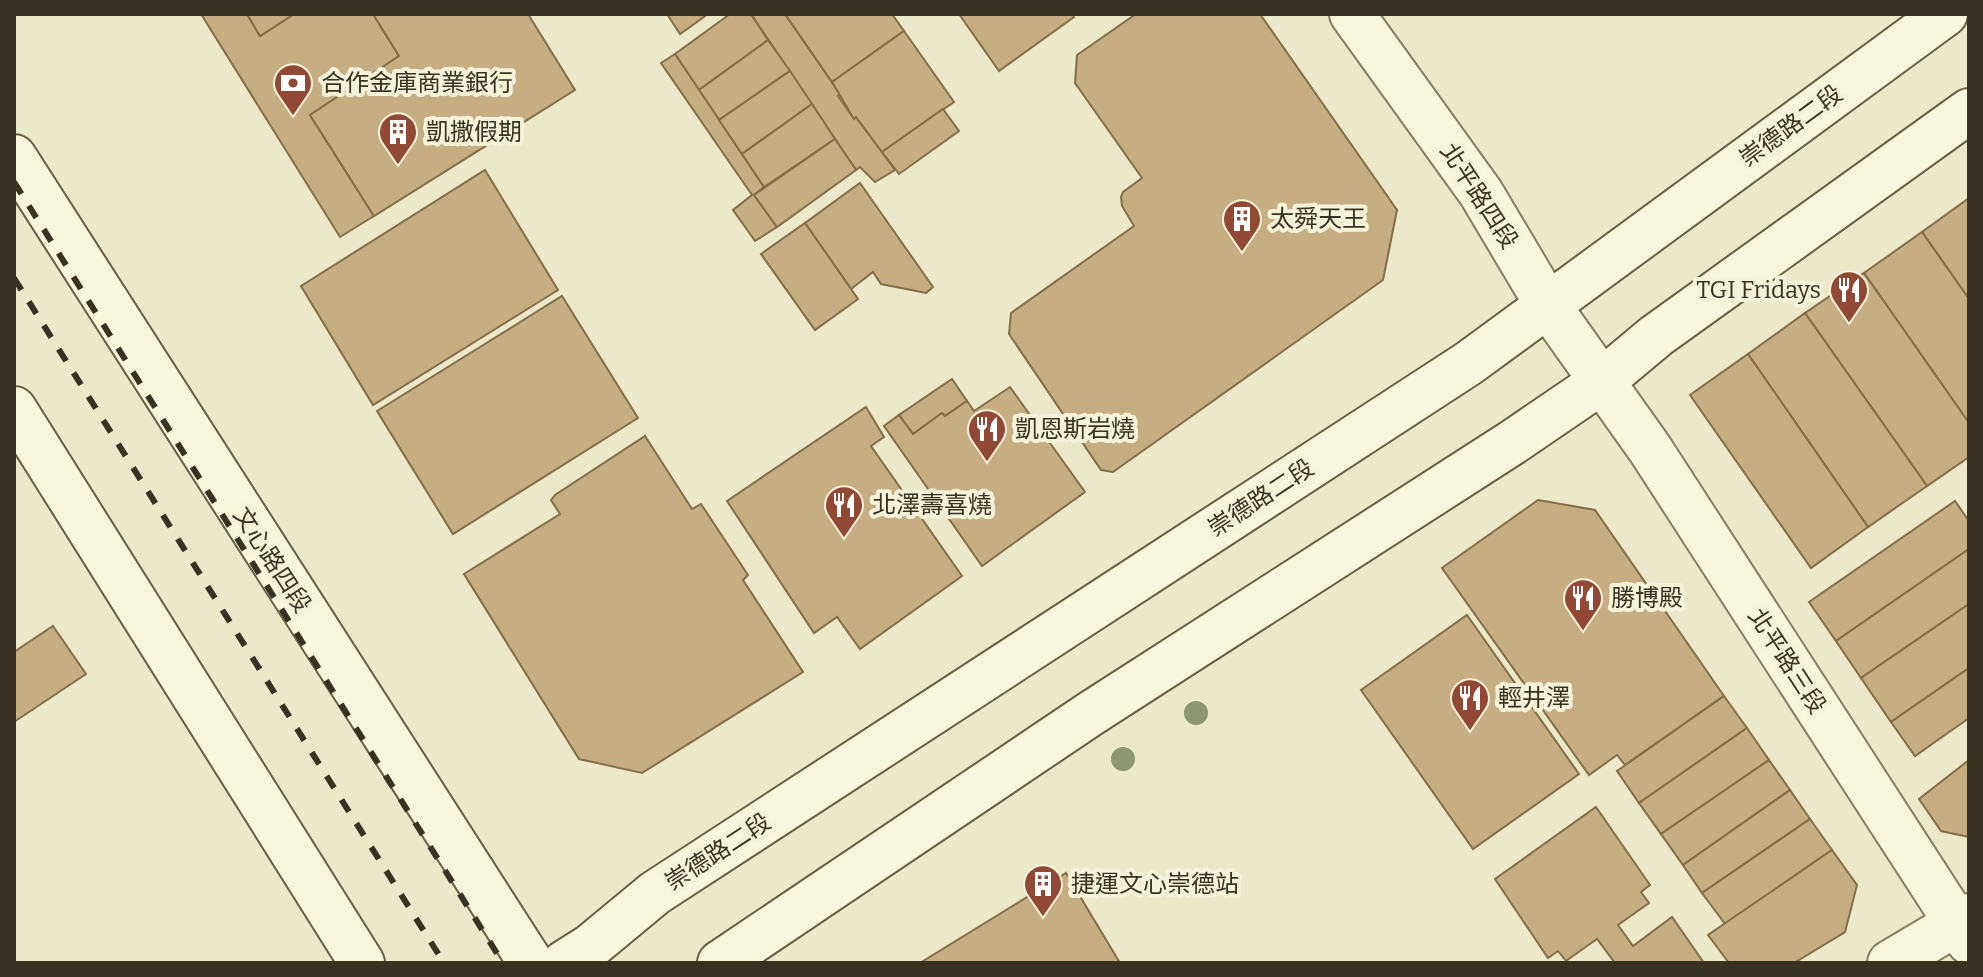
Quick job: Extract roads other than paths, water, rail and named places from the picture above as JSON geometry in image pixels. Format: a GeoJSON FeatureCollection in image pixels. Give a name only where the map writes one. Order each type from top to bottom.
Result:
{"type":"FeatureCollection","features":[{"type":"Feature","properties":{"kind":"main road","name":"北平路四段"},"geometry":{"type":"LineString","coordinates":[[1352,14],[1481,193],[1547,304],[1601,382]]}},
{"type":"Feature","properties":{"kind":"main road","name":"崇德路二段"},"geometry":{"type":"LineString","coordinates":[[564,963],[591,946],[655,893],[1469,363],[1945,14]]}},
{"type":"Feature","properties":{"kind":"main road"},"geometry":{"type":"LineString","coordinates":[[720,963],[1090,714],[1601,382],[1656,336],[1969,111]]}},
{"type":"Feature","properties":{"kind":"main road","name":"文心路四段"},"geometry":{"type":"LineString","coordinates":[[14,157],[531,963]]}},
{"type":"Feature","properties":{"kind":"main road","name":"北平路三段"},"geometry":{"type":"LineString","coordinates":[[1601,382],[1650,449],[1965,927]]}},
{"type":"Feature","properties":{"kind":"main road"},"geometry":{"type":"LineString","coordinates":[[14,409],[362,963]]}},
{"type":"Feature","properties":{"kind":"main road"},"geometry":{"type":"LineString","coordinates":[[1890,963],[1965,927]]}},
{"type":"Feature","properties":{"kind":"railway"},"geometry":{"type":"LineString","coordinates":[[14,182],[503,963]]}},
{"type":"Feature","properties":{"kind":"railway"},"geometry":{"type":"LineString","coordinates":[[14,278],[444,963]]}},
{"type":"Feature","properties":{"kind":"place","name":"合作金庫商業銀行"},"geometry":{"type":"Point","coordinates":[293,117]}},
{"type":"Feature","properties":{"kind":"place","name":"凱撒假期"},"geometry":{"type":"Point","coordinates":[398,166]}},
{"type":"Feature","properties":{"kind":"place","name":"太舜天王"},"geometry":{"type":"Point","coordinates":[1242,253]}},
{"type":"Feature","properties":{"kind":"place","name":"TGI Fridays"},"geometry":{"type":"Point","coordinates":[1849,324]}},
{"type":"Feature","properties":{"kind":"place","name":"凱恩斯岩燒"},"geometry":{"type":"Point","coordinates":[987,463]}},
{"type":"Feature","properties":{"kind":"place","name":"北澤壽喜燒"},"geometry":{"type":"Point","coordinates":[844,539]}},
{"type":"Feature","properties":{"kind":"place","name":"勝博殿"},"geometry":{"type":"Point","coordinates":[1583,632]}},
{"type":"Feature","properties":{"kind":"place","name":"輕井澤"},"geometry":{"type":"Point","coordinates":[1470,732]}},
{"type":"Feature","properties":{"kind":"place","name":"捷運文心崇德站"},"geometry":{"type":"Point","coordinates":[1043,918]}}]}
